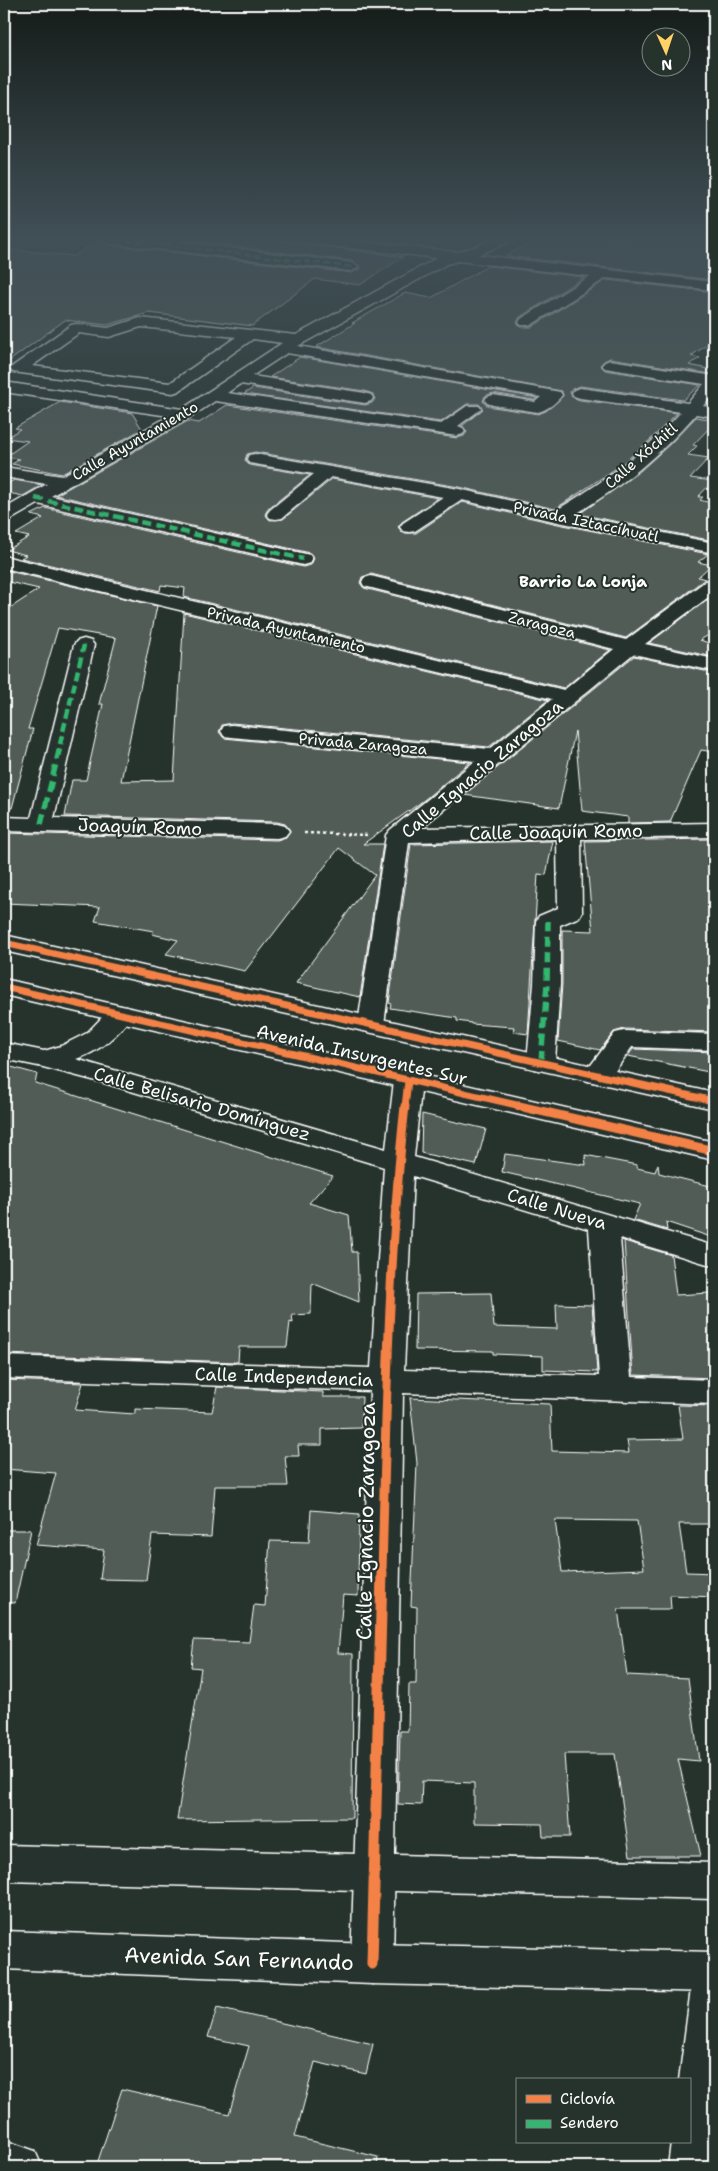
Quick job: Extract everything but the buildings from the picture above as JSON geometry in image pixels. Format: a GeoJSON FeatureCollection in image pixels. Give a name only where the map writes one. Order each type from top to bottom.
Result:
{"type":"FeatureCollection","features":[{"type":"Feature","properties":{"kind":"street"},"geometry":{"type":"LineString","coordinates":[[59,340],[18,369],[173,388],[243,340]]}},
{"type":"Feature","properties":{"kind":"street"},"geometry":{"type":"LineString","coordinates":[[272,340],[376,365],[508,386]]}},
{"type":"Feature","properties":{"kind":"street","name":"Calle Ayuntamiento"},"geometry":{"type":"LineString","coordinates":[[4,516],[185,414],[298,340]]}},
{"type":"Feature","properties":{"kind":"street"},"geometry":{"type":"LineString","coordinates":[[364,374],[376,365]]}},
{"type":"Feature","properties":{"kind":"street"},"geometry":{"type":"LineString","coordinates":[[610,365],[714,382]]}},
{"type":"Feature","properties":{"kind":"street"},"geometry":{"type":"LineString","coordinates":[[404,386],[423,372]]}},
{"type":"Feature","properties":{"kind":"street"},"geometry":{"type":"LineString","coordinates":[[238,379],[365,398]]}},
{"type":"Feature","properties":{"kind":"street","name":"Calle Xóchitl"},"geometry":{"type":"LineString","coordinates":[[558,517],[619,479],[664,440],[694,408],[714,382]]}},
{"type":"Feature","properties":{"kind":"street"},"geometry":{"type":"LineString","coordinates":[[105,403],[138,383]]}},
{"type":"Feature","properties":{"kind":"street"},"geometry":{"type":"LineString","coordinates":[[4,387],[185,414]]}},
{"type":"Feature","properties":{"kind":"street"},"geometry":{"type":"LineString","coordinates":[[580,393],[714,412]]}},
{"type":"Feature","properties":{"kind":"street"},"geometry":{"type":"LineString","coordinates":[[212,396],[450,430],[473,409]]}},
{"type":"Feature","properties":{"kind":"street"},"geometry":{"type":"LineString","coordinates":[[422,426],[440,412]]}},
{"type":"Feature","properties":{"kind":"street","name":"Privada Iztaccíhuatl"},"geometry":{"type":"LineString","coordinates":[[255,459],[459,494],[558,517],[714,548]]}},
{"type":"Feature","properties":{"kind":"street"},"geometry":{"type":"LineString","coordinates":[[4,472],[64,482]]}},
{"type":"Feature","properties":{"kind":"street"},"geometry":{"type":"LineString","coordinates":[[276,514],[327,472]]}},
{"type":"Feature","properties":{"kind":"street"},"geometry":{"type":"LineString","coordinates":[[409,526],[459,494]]}},
{"type":"Feature","properties":{"kind":"street"},"geometry":{"type":"LineString","coordinates":[[35,498],[303,559]]}},
{"type":"Feature","properties":{"kind":"street","name":"Privada Ayuntamiento"},"geometry":{"type":"LineString","coordinates":[[4,562],[569,697]]}},
{"type":"Feature","properties":{"kind":"street","name":"Zaragoza"},"geometry":{"type":"LineString","coordinates":[[371,582],[629,647],[714,665]]}},
{"type":"Feature","properties":{"kind":"street","name":"Calle Ignacio Zaragoza"},"geometry":{"type":"LineString","coordinates":[[371,1024],[398,835],[629,647],[714,584]]}},
{"type":"Feature","properties":{"kind":"street"},"geometry":{"type":"LineString","coordinates":[[41,824],[84,645]]}},
{"type":"Feature","properties":{"kind":"street","name":"Privada Zaragoza"},"geometry":{"type":"LineString","coordinates":[[232,731],[494,756]]}},
{"type":"Feature","properties":{"kind":"street","name":"Joaquín Romo"},"geometry":{"type":"LineString","coordinates":[[4,824],[286,832]]}},
{"type":"Feature","properties":{"kind":"street","name":"Calle Joaquín Romo"},"geometry":{"type":"LineString","coordinates":[[398,835],[714,830]]}},
{"type":"Feature","properties":{"kind":"street"},"geometry":{"type":"LineString","coordinates":[[540,1062],[548,984],[548,921],[570,912],[569,832]]}},
{"type":"Feature","properties":{"kind":"street","name":"Avenida Insurgentes Sur"},"geometry":{"type":"LineString","coordinates":[[4,943],[714,1100]]}},
{"type":"Feature","properties":{"kind":"street","name":"Avenida Insurgentes Sur"},"geometry":{"type":"LineString","coordinates":[[4,987],[714,1151]]}},
{"type":"Feature","properties":{"kind":"street"},"geometry":{"type":"LineString","coordinates":[[45,1058],[73,1052],[100,1037],[120,1014]]}},
{"type":"Feature","properties":{"kind":"street"},"geometry":{"type":"LineString","coordinates":[[100,1037],[100,1055],[114,1077]]}},
{"type":"Feature","properties":{"kind":"street"},"geometry":{"type":"LineString","coordinates":[[598,1075],[624,1040],[714,1042]]}},
{"type":"Feature","properties":{"kind":"street","name":"Calle Belisario Domínguez"},"geometry":{"type":"LineString","coordinates":[[4,1051],[45,1058],[114,1077],[399,1162]]}},
{"type":"Feature","properties":{"kind":"street","name":"Calle Ignacio Zaragoza"},"geometry":{"type":"LineString","coordinates":[[372,1964],[387,1380],[399,1162],[408,1081]]}},
{"type":"Feature","properties":{"kind":"street","name":"Calle Nueva"},"geometry":{"type":"LineString","coordinates":[[399,1162],[714,1256]]}},
{"type":"Feature","properties":{"kind":"street"},"geometry":{"type":"LineString","coordinates":[[604,1223],[616,1388]]}},
{"type":"Feature","properties":{"kind":"street","name":"Calle Independencia"},"geometry":{"type":"LineString","coordinates":[[4,1368],[714,1392]]}},
{"type":"Feature","properties":{"kind":"street"},"geometry":{"type":"LineString","coordinates":[[4,1862],[714,1880]]}},
{"type":"Feature","properties":{"kind":"street","name":"Avenida San Fernando"},"geometry":{"type":"LineString","coordinates":[[4,1950],[372,1964],[714,1972]]}},
{"type":"Feature","properties":{"kind":"street"},"geometry":{"type":"LineString","coordinates":[[691,2167],[714,1972]]}},
{"type":"Feature","properties":{"kind":"street"},"geometry":{"type":"LineString","coordinates":[[4,2163],[19,2167]]}},
{"type":"Feature","properties":{"kind":"path"},"geometry":{"type":"LineString","coordinates":[[286,832],[398,835]]}},
{"type":"Feature","properties":{"kind":"marked path"},"geometry":{"type":"LineString","coordinates":[[35,498],[303,559]]}},
{"type":"Feature","properties":{"kind":"marked path"},"geometry":{"type":"LineString","coordinates":[[41,824],[84,645]]}},
{"type":"Feature","properties":{"kind":"marked path"},"geometry":{"type":"LineString","coordinates":[[541,1062],[547,984],[548,921]]}},
{"type":"Feature","properties":{"kind":"cycle path"},"geometry":{"type":"LineString","coordinates":[[4,943],[714,1101]]}},
{"type":"Feature","properties":{"kind":"cycle path"},"geometry":{"type":"LineString","coordinates":[[4,987],[714,1151]]}},
{"type":"Feature","properties":{"kind":"cycle path"},"geometry":{"type":"LineString","coordinates":[[372,1964],[387,1380],[399,1162],[408,1081]]}},
{"type":"Feature","properties":{"kind":"district","name":"Barrio La Lonja"},"geometry":{"type":"Point","coordinates":[583,581]}}]}
